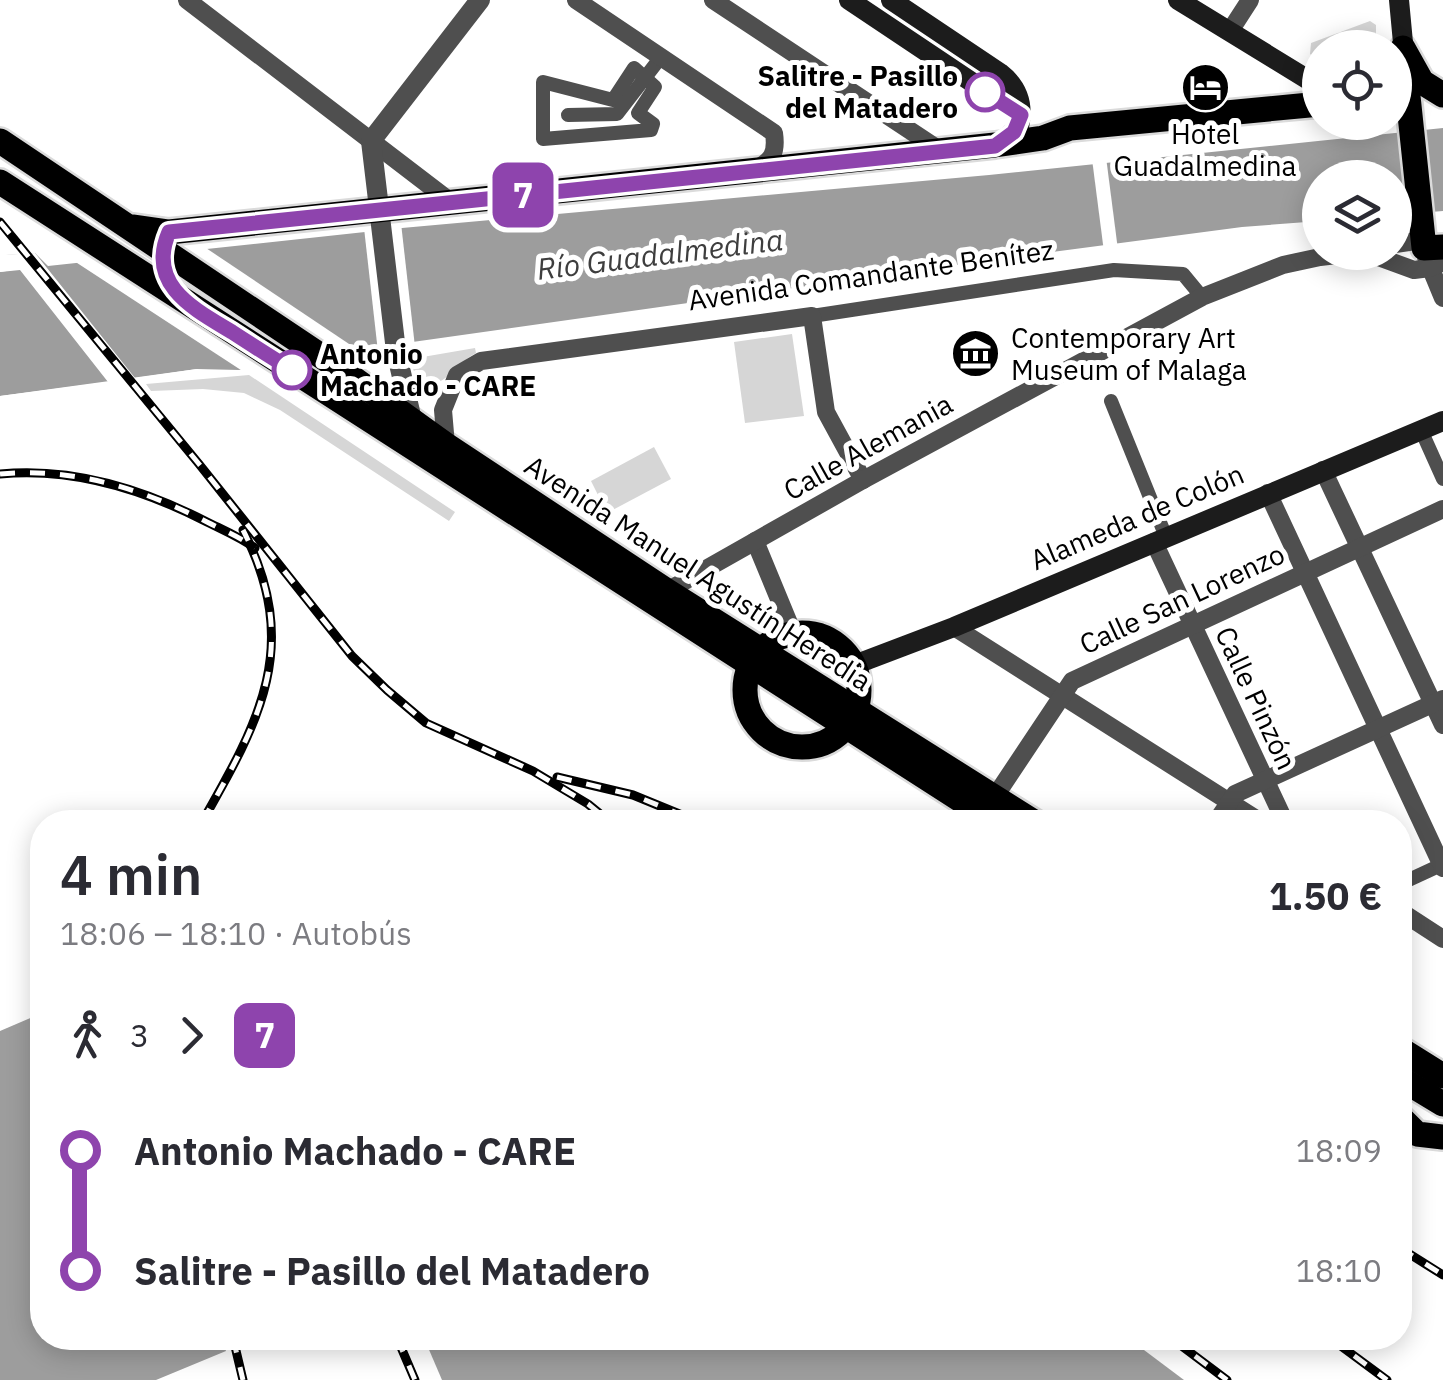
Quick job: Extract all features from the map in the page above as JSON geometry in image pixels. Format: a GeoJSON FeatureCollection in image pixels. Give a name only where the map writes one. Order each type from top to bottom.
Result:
{"type":"FeatureCollection","features":[{"type":"Feature","properties":{"kind":"main road"},"geometry":{"type":"LineString","coordinates":[[849,0],[1021,115]]}},
{"type":"Feature","properties":{"kind":"main road"},"geometry":{"type":"LineString","coordinates":[[891,0],[1006,78],[1018,94],[1021,115],[1014,132],[995,146]]}},
{"type":"Feature","properties":{"kind":"main road"},"geometry":{"type":"LineString","coordinates":[[1178,0],[1302,76]]}},
{"type":"Feature","properties":{"kind":"main road"},"geometry":{"type":"LineString","coordinates":[[1399,30],[1400,0]]}},
{"type":"Feature","properties":{"kind":"main road"},"geometry":{"type":"LineString","coordinates":[[1412,71],[1443,96]]}},
{"type":"Feature","properties":{"kind":"main road"},"geometry":{"type":"LineString","coordinates":[[1412,102],[1443,96]]}},
{"type":"Feature","properties":{"kind":"main road"},"geometry":{"type":"LineString","coordinates":[[0,141],[119,222],[145,230],[160,241],[451,202],[995,146],[1043,138],[1070,128],[1302,106]]}},
{"type":"Feature","properties":{"kind":"main road"},"geometry":{"type":"LineString","coordinates":[[1410,140],[1429,246]]}},
{"type":"Feature","properties":{"kind":"main road","name":"Avenida Manuel Agustín Heredia"},"geometry":{"type":"LineString","coordinates":[[0,182],[184,302],[995,810]]}},
{"type":"Feature","properties":{"kind":"main road"},"geometry":{"type":"LineString","coordinates":[[160,241],[164,269],[184,302]]}},
{"type":"Feature","properties":{"kind":"main road","name":"Avenida Manuel Agustín Heredia"},"geometry":{"type":"LineString","coordinates":[[160,241],[446,445],[667,591],[756,658]]}},
{"type":"Feature","properties":{"kind":"main road","name":"Alameda de Colón"},"geometry":{"type":"LineString","coordinates":[[854,665],[954,627],[1443,421]]}},
{"type":"Feature","properties":{"kind":"main road"},"geometry":{"type":"LineString","coordinates":[[793,633],[834,642],[854,665],[859,680],[851,719],[816,746],[800,748],[771,738],[752,717],[746,700],[746,683],[756,658],[793,633]]}},
{"type":"Feature","properties":{"kind":"main road"},"geometry":{"type":"LineString","coordinates":[[1412,1057],[1443,1076]]}},
{"type":"Feature","properties":{"kind":"main road"},"geometry":{"type":"LineString","coordinates":[[1412,1085],[1443,1104]]}},
{"type":"Feature","properties":{"kind":"main road"},"geometry":{"type":"LineString","coordinates":[[1412,1129],[1417,1134],[1443,1137]]}},
{"type":"Feature","properties":{"kind":"street"},"geometry":{"type":"LineString","coordinates":[[188,0],[451,202]]}},
{"type":"Feature","properties":{"kind":"street"},"geometry":{"type":"LineString","coordinates":[[412,420],[396,350],[371,141],[480,0]]}},
{"type":"Feature","properties":{"kind":"street"},"geometry":{"type":"LineString","coordinates":[[576,0],[774,133],[776,149],[772,160],[754,171]]}},
{"type":"Feature","properties":{"kind":"street"},"geometry":{"type":"LineString","coordinates":[[712,0],[941,151]]}},
{"type":"Feature","properties":{"kind":"street"},"geometry":{"type":"LineString","coordinates":[[1230,31],[1250,0]]}},
{"type":"Feature","properties":{"kind":"street"},"geometry":{"type":"LineString","coordinates":[[568,115],[618,114],[661,56]]}},
{"type":"Feature","properties":{"kind":"street"},"geometry":{"type":"LineString","coordinates":[[634,68],[644,76],[655,87],[638,113],[653,124],[652,130],[543,139],[543,82],[613,100],[634,68]]}},
{"type":"Feature","properties":{"kind":"street"},"geometry":{"type":"LineString","coordinates":[[1412,268],[1429,246]]}},
{"type":"Feature","properties":{"kind":"street"},"geometry":{"type":"LineString","coordinates":[[1429,246],[1443,298]]}},
{"type":"Feature","properties":{"kind":"street"},"geometry":{"type":"LineString","coordinates":[[1202,297],[1283,265],[1302,262]]}},
{"type":"Feature","properties":{"kind":"street","name":"Avenida Comandante Benítez"},"geometry":{"type":"LineString","coordinates":[[446,445],[443,410],[457,374],[481,361],[1114,270],[1183,274],[1202,297]]}},
{"type":"Feature","properties":{"kind":"street","name":"Calle Alemania"},"geometry":{"type":"LineString","coordinates":[[667,591],[1202,297]]}},
{"type":"Feature","properties":{"kind":"street"},"geometry":{"type":"LineString","coordinates":[[812,316],[826,412],[863,480]]}},
{"type":"Feature","properties":{"kind":"street"},"geometry":{"type":"LineString","coordinates":[[1111,400],[1160,540]]}},
{"type":"Feature","properties":{"kind":"street"},"geometry":{"type":"LineString","coordinates":[[1422,430],[1443,479]]}},
{"type":"Feature","properties":{"kind":"street"},"geometry":{"type":"LineString","coordinates":[[1323,470],[1438,701],[1443,725]]}},
{"type":"Feature","properties":{"kind":"street"},"geometry":{"type":"LineString","coordinates":[[1268,493],[1442,866],[1412,879]]}},
{"type":"Feature","properties":{"kind":"street","name":"Calle San Lorenzo"},"geometry":{"type":"LineString","coordinates":[[995,810],[1072,681],[1443,508]]}},
{"type":"Feature","properties":{"kind":"street","name":"Calle Pinzón"},"geometry":{"type":"LineString","coordinates":[[1160,540],[1192,624],[1279,810]]}},
{"type":"Feature","properties":{"kind":"street"},"geometry":{"type":"LineString","coordinates":[[755,542],[793,633]]}},
{"type":"Feature","properties":{"kind":"street"},"geometry":{"type":"LineString","coordinates":[[954,627],[1243,810]]}},
{"type":"Feature","properties":{"kind":"street"},"geometry":{"type":"LineString","coordinates":[[1224,810],[1235,794],[1438,701]]}},
{"type":"Feature","properties":{"kind":"street"},"geometry":{"type":"LineString","coordinates":[[1412,919],[1443,939]]}},
{"type":"Feature","properties":{"kind":"shaded area"},"geometry":{"type":"Polygon","coordinates":[[[1370,21],[1376,25],[1376,30],[1346,30],[1370,21]]]}},
{"type":"Feature","properties":{"kind":"shaded area"},"geometry":{"type":"Polygon","coordinates":[[[792,334],[804,416],[745,423],[734,342],[792,334]]]}},
{"type":"Feature","properties":{"kind":"shaded area"},"geometry":{"type":"Polygon","coordinates":[[[475,348],[476,353],[430,386],[419,379],[413,368],[411,359],[475,348]]]}},
{"type":"Feature","properties":{"kind":"shaded area"},"geometry":{"type":"Polygon","coordinates":[[[249,375],[455,512],[449,521],[280,410],[244,393],[203,389],[151,391],[146,384],[249,375]]]}},
{"type":"Feature","properties":{"kind":"shaded area"},"geometry":{"type":"Polygon","coordinates":[[[654,447],[671,479],[607,513],[591,481],[654,447]]]}},
{"type":"Feature","properties":{"kind":"water","name":"Río Guadalmedina"},"geometry":{"type":"Polygon","coordinates":[[[1443,128],[1443,211],[1412,214],[1412,160],[1302,160],[1302,222],[999,259],[239,370],[197,369],[0,396],[0,272],[19,269],[6,255],[35,253],[48,266],[402,228],[1327,140],[1412,140],[1412,131],[1443,128]]]}},
{"type":"Feature","properties":{"kind":"water"},"geometry":{"type":"Polygon","coordinates":[[[30,1018],[30,1350],[226,1351],[156,1380],[0,1380],[0,1031],[30,1018]]]}},
{"type":"Feature","properties":{"kind":"water"},"geometry":{"type":"Polygon","coordinates":[[[429,1350],[1144,1350],[1184,1380],[442,1380],[429,1350]]]}},
{"type":"Feature","properties":{"kind":"pier"},"geometry":{"type":"Polygon","coordinates":[[[1106,157],[1118,250],[1104,252],[1092,159],[1106,157]]]}},
{"type":"Feature","properties":{"kind":"pier"},"geometry":{"type":"Polygon","coordinates":[[[401,223],[415,347],[378,352],[364,228],[401,223]]]}},
{"type":"Feature","properties":{"kind":"pier"},"geometry":{"type":"Polygon","coordinates":[[[200,244],[364,354],[247,374],[71,259],[200,244]]]}},
{"type":"Feature","properties":{"kind":"pier"},"geometry":{"type":"Polygon","coordinates":[[[35,253],[135,378],[197,369],[195,374],[0,401],[0,396],[108,382],[20,270],[0,272],[0,267],[9,266],[1,255],[35,253]]]}},
{"type":"Feature","properties":{"kind":"railway"},"geometry":{"type":"LineString","coordinates":[[0,222],[352,656],[426,723],[533,771],[595,810]]}},
{"type":"Feature","properties":{"kind":"railway"},"geometry":{"type":"LineString","coordinates":[[0,474],[81,477],[133,490],[183,510],[255,548]]}},
{"type":"Feature","properties":{"kind":"railway"},"geometry":{"type":"LineString","coordinates":[[208,810],[256,715],[271,646],[270,610],[261,572],[243,530]]}},
{"type":"Feature","properties":{"kind":"railway"},"geometry":{"type":"LineString","coordinates":[[557,777],[633,795],[670,810]]}},
{"type":"Feature","properties":{"kind":"railway"},"geometry":{"type":"LineString","coordinates":[[1412,1256],[1443,1275]]}},
{"type":"Feature","properties":{"kind":"railway"},"geometry":{"type":"LineString","coordinates":[[236,1350],[243,1380]]}},
{"type":"Feature","properties":{"kind":"railway"},"geometry":{"type":"LineString","coordinates":[[402,1350],[415,1380]]}},
{"type":"Feature","properties":{"kind":"railway"},"geometry":{"type":"LineString","coordinates":[[1187,1350],[1227,1380]]}},
{"type":"Feature","properties":{"kind":"railway"},"geometry":{"type":"LineString","coordinates":[[1346,1350],[1387,1380]]}},
{"type":"Feature","properties":{"kind":"bus line","name":"7"},"geometry":{"type":"LineString","coordinates":[[292,370],[184,302],[164,269],[162,251],[169,232],[995,146],[1014,132],[1021,115],[985,92]]}},
{"type":"Feature","properties":{"kind":"place","name":"Hotel Guadalmedina"},"geometry":{"type":"Point","coordinates":[1205,87]}},
{"type":"Feature","properties":{"kind":"place","name":"Salitre - Pasillo del Matadero"},"geometry":{"type":"Point","coordinates":[985,92]}},
{"type":"Feature","properties":{"kind":"place","name":"Contemporary Art Museum of Malaga"},"geometry":{"type":"Point","coordinates":[976,354]}},
{"type":"Feature","properties":{"kind":"place","name":"Antonio Machado - CARE"},"geometry":{"type":"Point","coordinates":[292,370]}}]}
